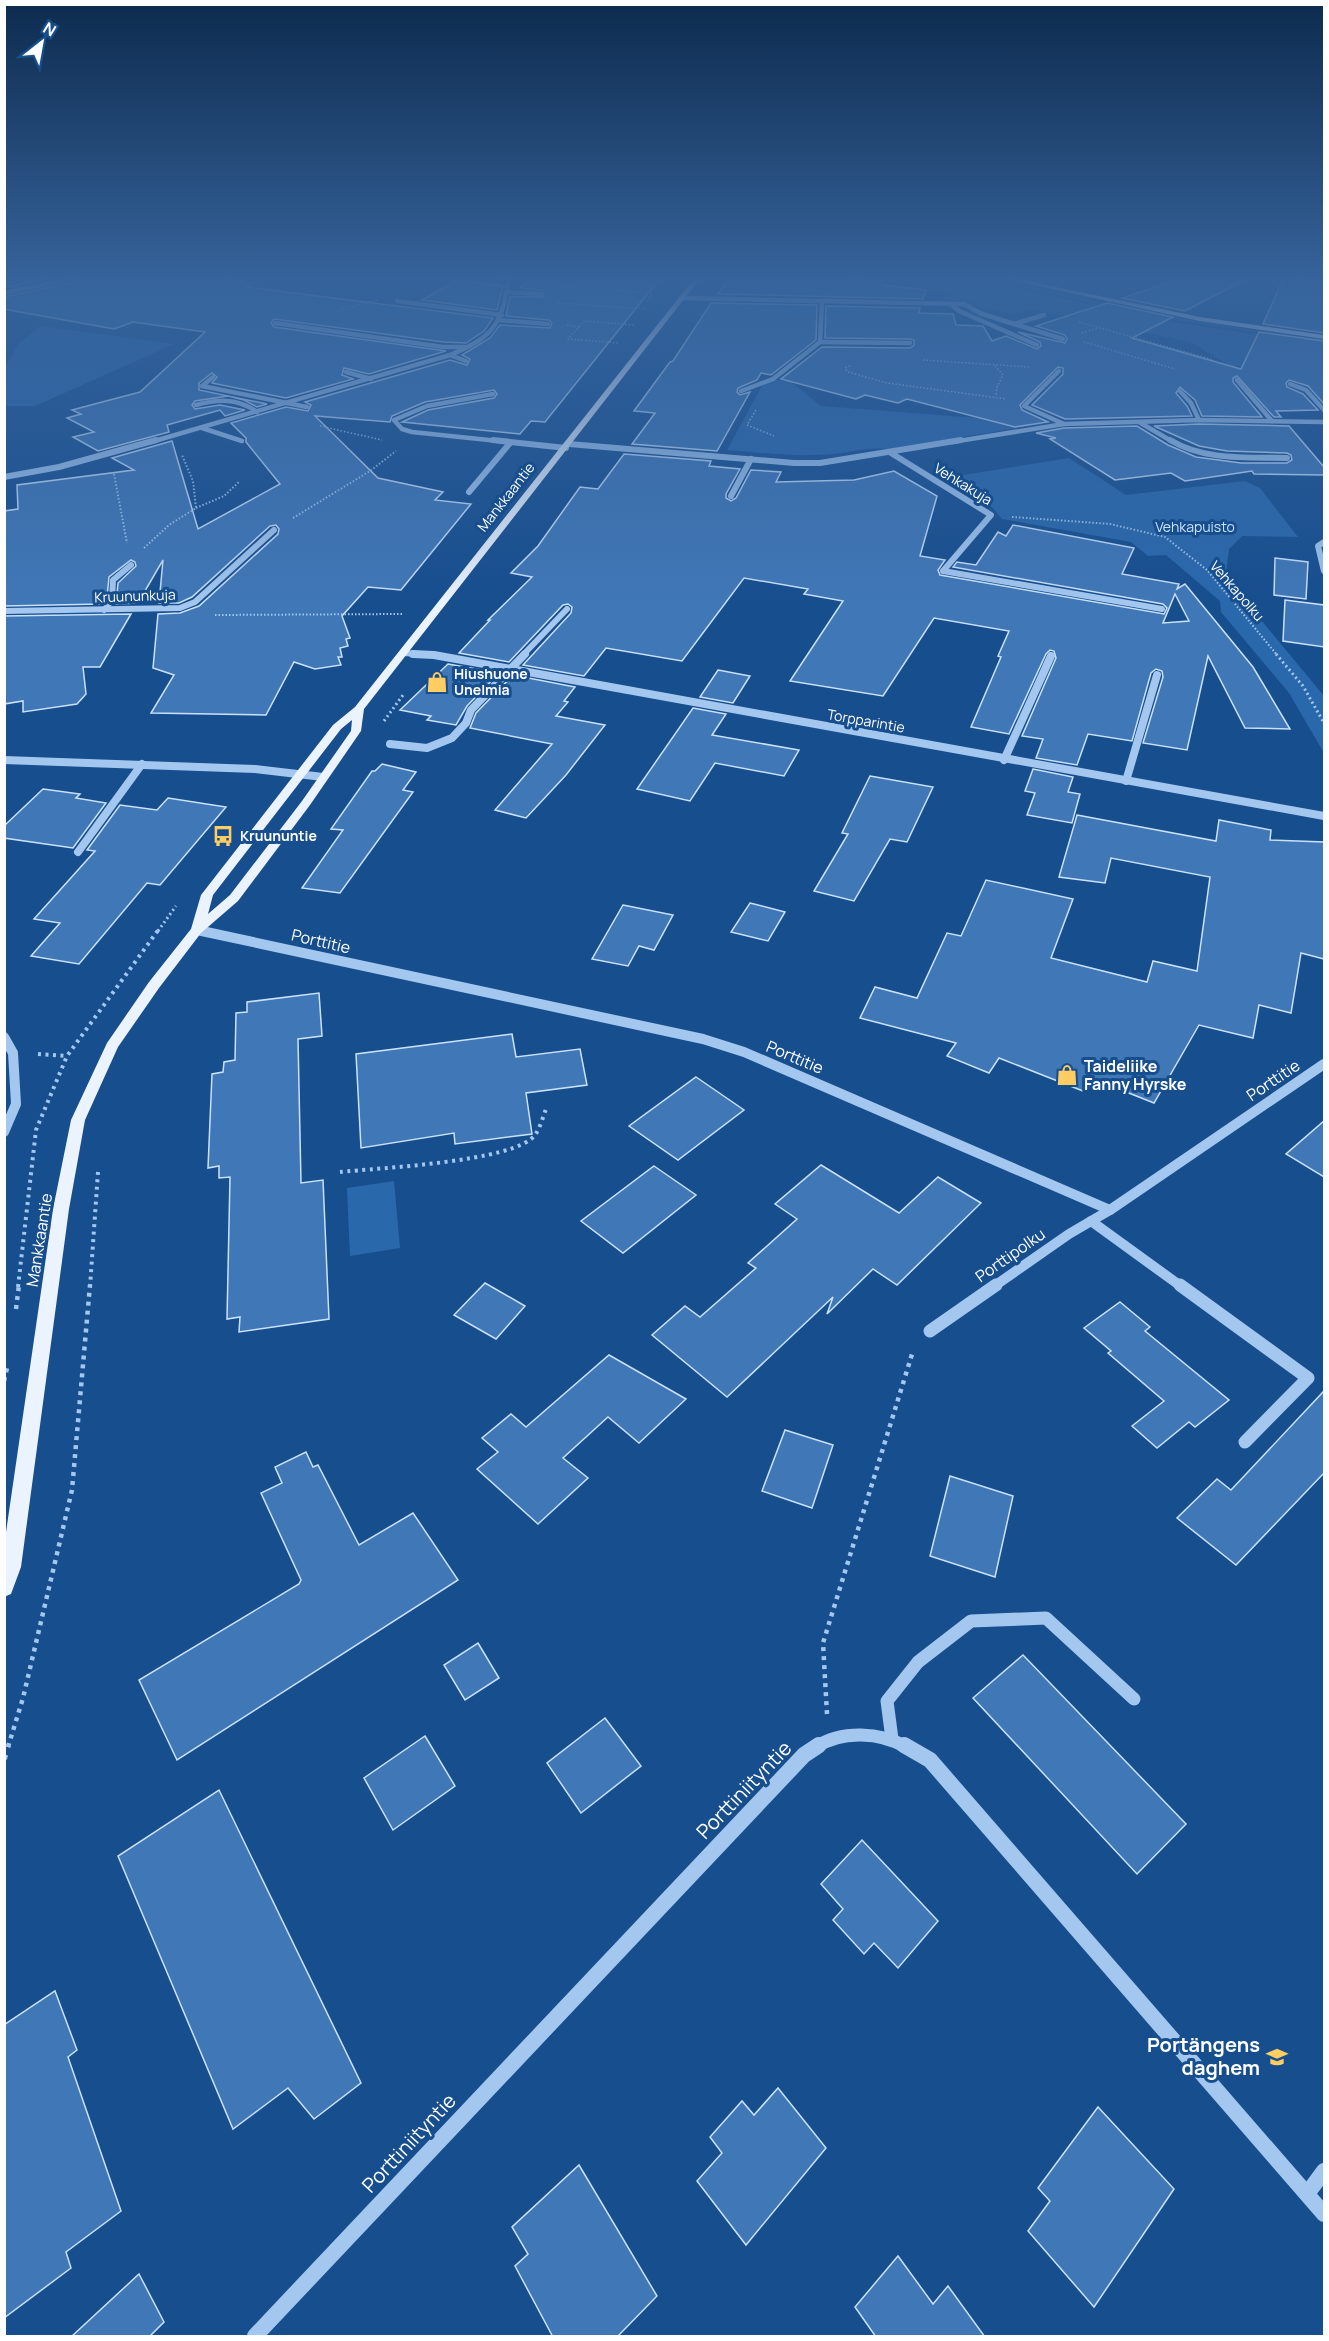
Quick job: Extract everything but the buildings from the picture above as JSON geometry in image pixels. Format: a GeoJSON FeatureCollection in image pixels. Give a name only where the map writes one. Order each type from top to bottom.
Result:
{"type":"FeatureCollection","features":[{"type":"Feature","properties":{"kind":"main road","name":"Mankkaantie"},"geometry":{"type":"LineString","coordinates":[[197,930],[207,895],[299,774],[337,728],[359,709],[614,385]]}},
{"type":"Feature","properties":{"kind":"main road","name":"Mankkaantie"},"geometry":{"type":"LineString","coordinates":[[4,1588],[11,1567],[61,1209],[78,1120],[112,1046],[154,985],[197,930],[242,888],[356,731],[359,709]]}},
{"type":"Feature","properties":{"kind":"street"},"geometry":{"type":"LineString","coordinates":[[203,385],[290,402],[307,408]]}},
{"type":"Feature","properties":{"kind":"street"},"geometry":{"type":"LineString","coordinates":[[5,475],[59,467],[350,385]]}},
{"type":"Feature","properties":{"kind":"street"},"geometry":{"type":"LineString","coordinates":[[741,391],[758,385]]}},
{"type":"Feature","properties":{"kind":"street"},"geometry":{"type":"LineString","coordinates":[[1045,385],[1024,406],[1064,424]]}},
{"type":"Feature","properties":{"kind":"street"},"geometry":{"type":"LineString","coordinates":[[1241,385],[1272,421]]}},
{"type":"Feature","properties":{"kind":"street"},"geometry":{"type":"LineString","coordinates":[[1293,385],[1306,390],[1324,410]]}},
{"type":"Feature","properties":{"kind":"street"},"geometry":{"type":"LineString","coordinates":[[1180,392],[1191,403],[1199,420]]}},
{"type":"Feature","properties":{"kind":"street"},"geometry":{"type":"LineString","coordinates":[[493,394],[429,406],[409,412],[394,420],[402,429],[412,432],[510,443],[820,463],[1064,424],[1199,420],[1324,422]]}},
{"type":"Feature","properties":{"kind":"street"},"geometry":{"type":"LineString","coordinates":[[196,405],[213,400],[231,400],[247,403],[257,412]]}},
{"type":"Feature","properties":{"kind":"street"},"geometry":{"type":"LineString","coordinates":[[1139,422],[1183,448],[1205,455],[1287,458]]}},
{"type":"Feature","properties":{"kind":"street"},"geometry":{"type":"LineString","coordinates":[[202,428],[242,441]]}},
{"type":"Feature","properties":{"kind":"street"},"geometry":{"type":"LineString","coordinates":[[469,492],[510,443]]}},
{"type":"Feature","properties":{"kind":"street","name":"Vehkakuja"},"geometry":{"type":"LineString","coordinates":[[891,453],[991,515],[943,571],[1162,609]]}},
{"type":"Feature","properties":{"kind":"street"},"geometry":{"type":"LineString","coordinates":[[731,496],[751,459]]}},
{"type":"Feature","properties":{"kind":"street","name":"Kruununkuja"},"geometry":{"type":"LineString","coordinates":[[4,611],[180,608],[195,602],[274,530]]}},
{"type":"Feature","properties":{"kind":"street"},"geometry":{"type":"LineString","coordinates":[[1324,542],[1318,546],[1324,571]]}},
{"type":"Feature","properties":{"kind":"street"},"geometry":{"type":"LineString","coordinates":[[104,610],[112,600],[113,580],[131,565]]}},
{"type":"Feature","properties":{"kind":"street"},"geometry":{"type":"LineString","coordinates":[[390,744],[423,748],[439,746],[450,740],[467,723],[471,710],[567,609]]}},
{"type":"Feature","properties":{"kind":"street","name":"Torpparintie"},"geometry":{"type":"LineString","coordinates":[[403,653],[434,655],[1004,760],[1324,816]]}},
{"type":"Feature","properties":{"kind":"street"},"geometry":{"type":"LineString","coordinates":[[1004,760],[1051,656]]}},
{"type":"Feature","properties":{"kind":"street"},"geometry":{"type":"LineString","coordinates":[[1126,782],[1157,675]]}},
{"type":"Feature","properties":{"kind":"street"},"geometry":{"type":"LineString","coordinates":[[4,760],[255,768],[323,777]]}},
{"type":"Feature","properties":{"kind":"street"},"geometry":{"type":"LineString","coordinates":[[78,852],[142,764]]}},
{"type":"Feature","properties":{"kind":"street","name":"Porttitie"},"geometry":{"type":"LineString","coordinates":[[197,930],[703,1039],[744,1052],[1110,1210],[1324,1064]]}},
{"type":"Feature","properties":{"kind":"street"},"geometry":{"type":"LineString","coordinates":[[4,1037],[13,1053],[16,1104],[5,1129]]}},
{"type":"Feature","properties":{"kind":"street","name":"Porttipolku"},"geometry":{"type":"LineString","coordinates":[[930,1331],[1110,1210]]}},
{"type":"Feature","properties":{"kind":"street"},"geometry":{"type":"LineString","coordinates":[[1091,1221],[1308,1378],[1245,1442]]}},
{"type":"Feature","properties":{"kind":"street"},"geometry":{"type":"LineString","coordinates":[[892,1740],[887,1701],[918,1662],[971,1621],[1046,1618],[1134,1699]]}},
{"type":"Feature","properties":{"kind":"street","name":"Porttiniityntie"},"geometry":{"type":"LineString","coordinates":[[255,2337],[804,1755],[830,1738],[860,1735],[892,1740],[930,1760],[1324,2214]]}},
{"type":"Feature","properties":{"kind":"street"},"geometry":{"type":"LineString","coordinates":[[1307,2194],[1324,2171]]}},
{"type":"Feature","properties":{"kind":"path"},"geometry":{"type":"LineString","coordinates":[[898,385],[996,396],[1024,406]]}},
{"type":"Feature","properties":{"kind":"path"},"geometry":{"type":"LineString","coordinates":[[996,396],[998,385]]}},
{"type":"Feature","properties":{"kind":"path"},"geometry":{"type":"LineString","coordinates":[[274,530],[378,466],[397,449]]}},
{"type":"Feature","properties":{"kind":"path"},"geometry":{"type":"LineString","coordinates":[[173,452],[183,455],[188,465],[197,501],[196,508]]}},
{"type":"Feature","properties":{"kind":"path"},"geometry":{"type":"LineString","coordinates":[[114,472],[131,565]]}},
{"type":"Feature","properties":{"kind":"path"},"geometry":{"type":"LineString","coordinates":[[131,565],[144,548],[169,525],[196,508],[224,496],[240,481]]}},
{"type":"Feature","properties":{"kind":"path","name":"Vehkapolku"},"geometry":{"type":"LineString","coordinates":[[991,515],[1110,524],[1165,537],[1207,570],[1303,686],[1324,723]]}},
{"type":"Feature","properties":{"kind":"path"},"geometry":{"type":"LineString","coordinates":[[180,608],[196,615],[409,614]]}},
{"type":"Feature","properties":{"kind":"path"},"geometry":{"type":"LineString","coordinates":[[384,722],[434,655]]}},
{"type":"Feature","properties":{"kind":"path"},"geometry":{"type":"LineString","coordinates":[[340,1172],[486,1155],[520,1146],[535,1136],[546,1109]]}},
{"type":"Feature","properties":{"kind":"path"},"geometry":{"type":"LineString","coordinates":[[4,1759],[23,1698],[72,1490],[83,1380],[99,1164]]}},
{"type":"Feature","properties":{"kind":"path"},"geometry":{"type":"LineString","coordinates":[[830,1738],[823,1643],[912,1351],[930,1331]]}},
{"type":"Feature","properties":{"kind":"green space"},"geometry":{"type":"Polygon","coordinates":[[[5,385],[82,385],[35,406],[5,406],[5,385]]]}},
{"type":"Feature","properties":{"kind":"green space"},"geometry":{"type":"Polygon","coordinates":[[[762,385],[795,385],[821,406],[978,418],[1042,420],[1043,424],[888,449],[868,449],[833,454],[793,455],[727,450],[762,385]]]}},
{"type":"Feature","properties":{"kind":"green space","name":"Vehkapuisto"},"geometry":{"type":"Polygon","coordinates":[[[1069,458],[1126,495],[1245,481],[1260,488],[1298,537],[1242,536],[1229,549],[1226,574],[1324,696],[1324,753],[1289,693],[1221,612],[1220,601],[1166,555],[1148,556],[1131,542],[1002,519],[993,508],[944,478],[1069,458]]]}},
{"type":"Feature","properties":{"kind":"green space"},"geometry":{"type":"Polygon","coordinates":[[[394,1181],[400,1248],[350,1256],[347,1188],[394,1181]]]}},
{"type":"Feature","properties":{"kind":"place","name":"Hiushuone Unelmia"},"geometry":{"type":"Point","coordinates":[437,682]}},
{"type":"Feature","properties":{"kind":"place","name":"Kruununtie"},"geometry":{"type":"Point","coordinates":[223,836]}},
{"type":"Feature","properties":{"kind":"place","name":"Taideliike Fanny Hyrske"},"geometry":{"type":"Point","coordinates":[1067,1075]}},
{"type":"Feature","properties":{"kind":"place","name":"Portängens daghem"},"geometry":{"type":"Point","coordinates":[1277,2057]}}]}
